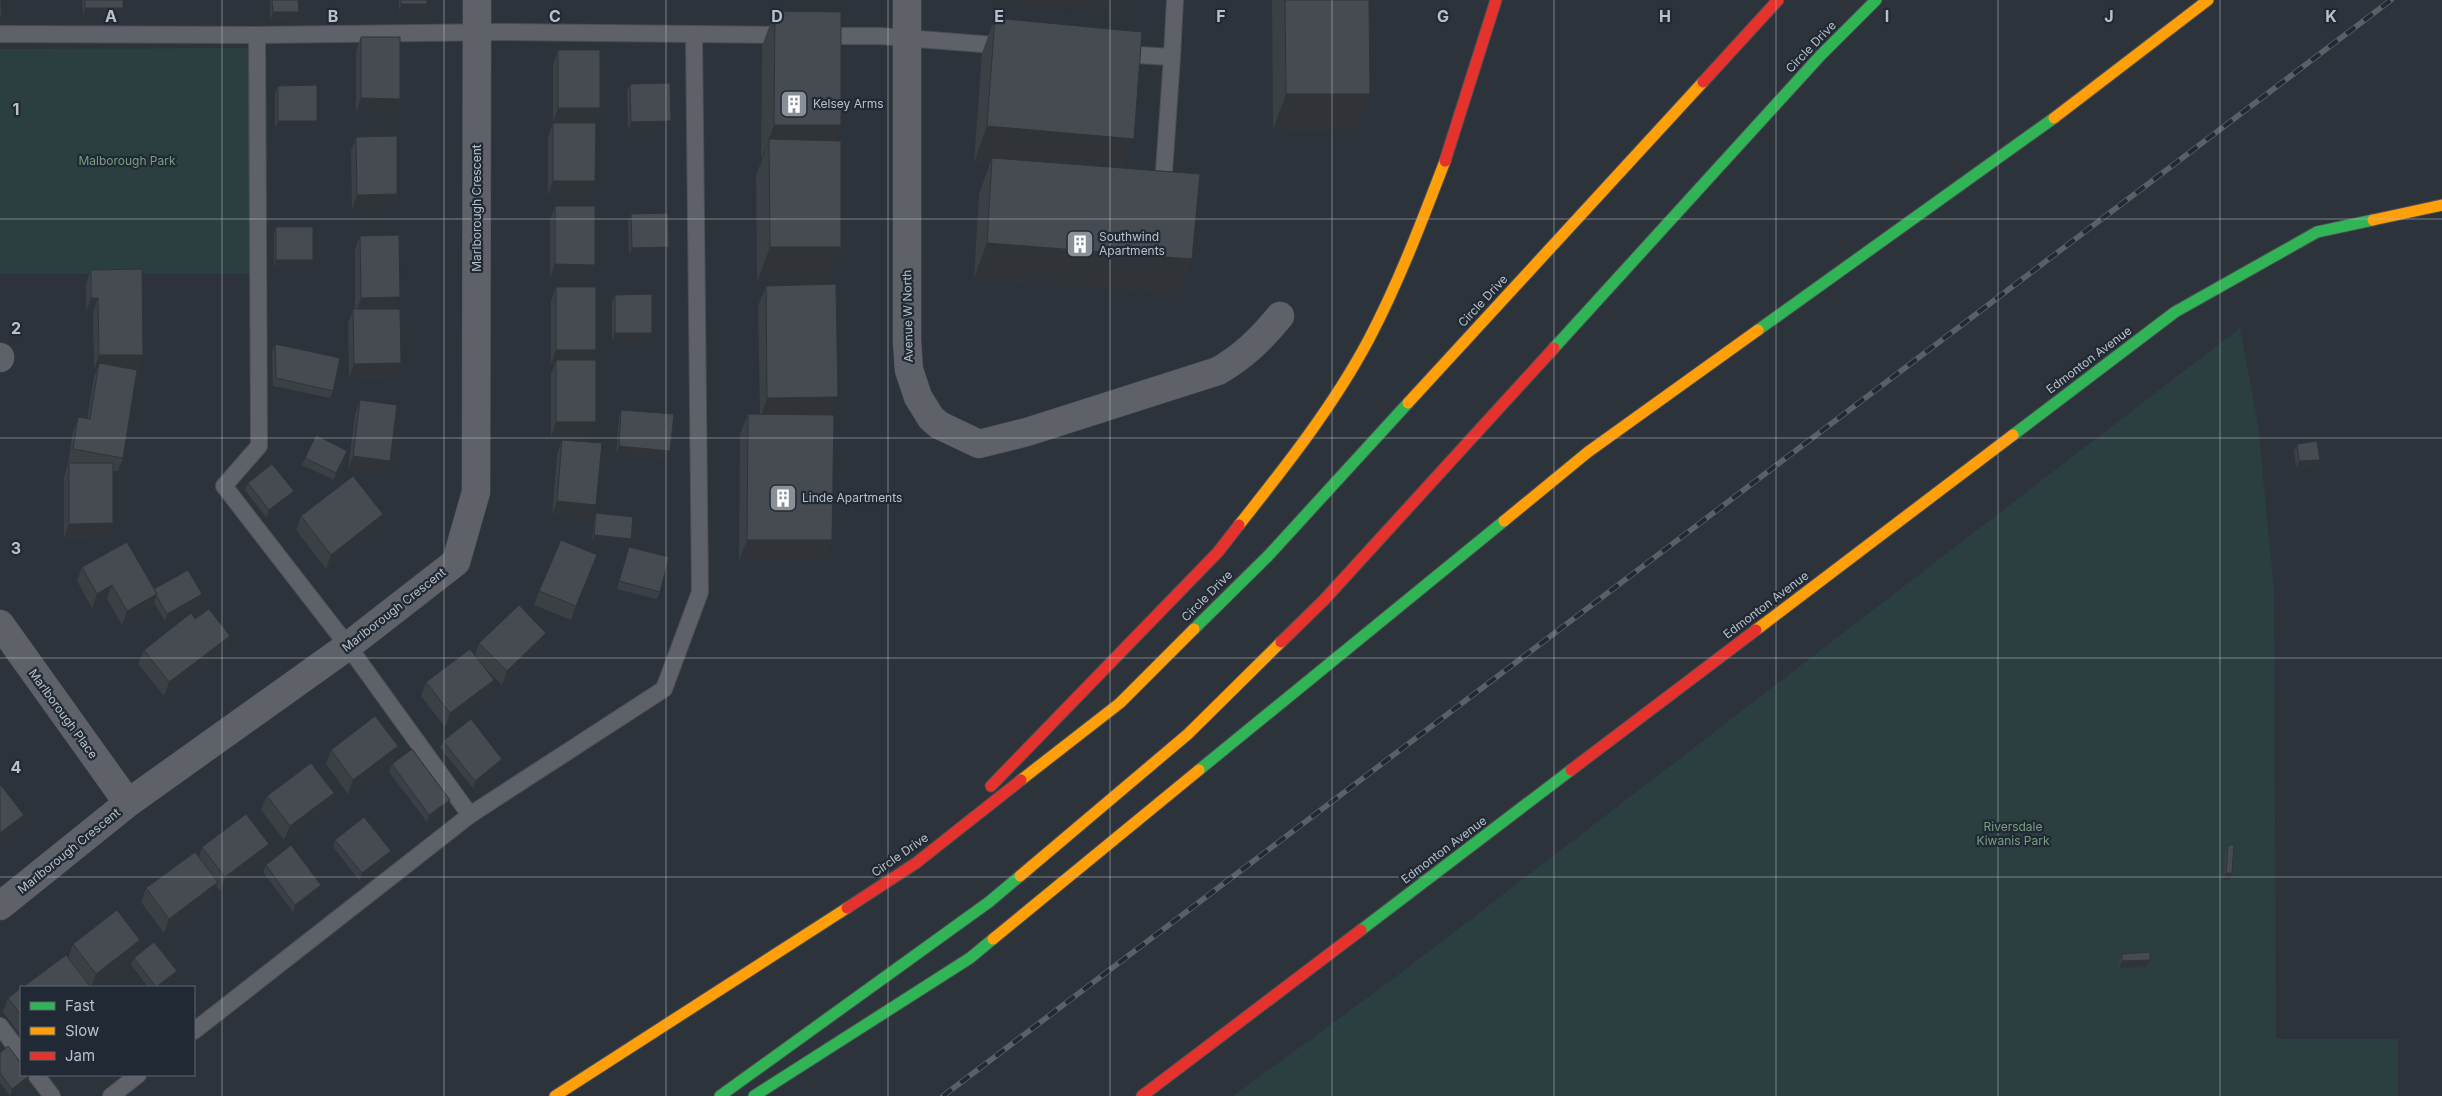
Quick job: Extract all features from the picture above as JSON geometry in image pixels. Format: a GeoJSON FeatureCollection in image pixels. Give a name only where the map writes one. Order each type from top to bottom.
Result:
{"type":"FeatureCollection","features":[{"type":"Feature","properties":{"kind":"main road"},"geometry":{"type":"LineString","coordinates":[[916,862],[1218,552],[1279,475],[1312,429],[1360,354],[1412,248],[1471,87],[1496,0]]}},
{"type":"Feature","properties":{"kind":"main road","name":"Circle Drive"},"geometry":{"type":"LineString","coordinates":[[555,1096],[916,862],[1120,702],[1268,556],[1778,0]]}},
{"type":"Feature","properties":{"kind":"main road","name":"Circle Drive"},"geometry":{"type":"LineString","coordinates":[[720,1096],[989,902],[1188,734],[1324,600],[1820,56],[1876,0]]}},
{"type":"Feature","properties":{"kind":"main road"},"geometry":{"type":"LineString","coordinates":[[754,1096],[970,958],[1588,452],[2035,133],[2198,10],[2208,0]]}},
{"type":"Feature","properties":{"kind":"main road"},"geometry":{"type":"LineString","coordinates":[[2198,10],[2216,0]]}},
{"type":"Feature","properties":{"kind":"main road"},"geometry":{"type":"LineString","coordinates":[[1471,87],[1479,43],[1480,8]]}},
{"type":"Feature","properties":{"kind":"main road","name":"Edmonton Avenue"},"geometry":{"type":"LineString","coordinates":[[1142,1096],[2175,312],[2317,232],[2442,205]]}},
{"type":"Feature","properties":{"kind":"street","name":"Marlborough Crescent"},"geometry":{"type":"LineString","coordinates":[[0,906],[128,803],[348,646],[456,562],[476,492],[477,0]]}},
{"type":"Feature","properties":{"kind":"street","name":"Avenue W North"},"geometry":{"type":"LineString","coordinates":[[907,0],[907,331],[909,370],[918,397],[931,418],[939,426],[979,444],[1027,432],[1218,371],[1239,358],[1258,342],[1280,316]]}},
{"type":"Feature","properties":{"kind":"street","name":"Marlborough Place"},"geometry":{"type":"LineString","coordinates":[[0,624],[128,803]]}},
{"type":"Feature","properties":{"kind":"lane"},"geometry":{"type":"LineString","coordinates":[[1164,171],[1175,0]]}},
{"type":"Feature","properties":{"kind":"lane"},"geometry":{"type":"LineString","coordinates":[[0,34],[694,34],[906,38],[1024,48]]}},
{"type":"Feature","properties":{"kind":"lane"},"geometry":{"type":"LineString","coordinates":[[195,1030],[470,815],[664,689],[700,592],[694,34]]}},
{"type":"Feature","properties":{"kind":"lane"},"geometry":{"type":"LineString","coordinates":[[257,35],[259,446],[224,486],[348,646],[470,815]]}},
{"type":"Feature","properties":{"kind":"lane"},"geometry":{"type":"LineString","coordinates":[[1103,53],[1172,57]]}},
{"type":"Feature","properties":{"kind":"lane"},"geometry":{"type":"LineString","coordinates":[[0,1026],[20,1053]]}},
{"type":"Feature","properties":{"kind":"lane"},"geometry":{"type":"LineString","coordinates":[[37,1076],[52,1096]]}},
{"type":"Feature","properties":{"kind":"lane"},"geometry":{"type":"LineString","coordinates":[[110,1096],[137,1076]]}},
{"type":"Feature","properties":{"kind":"green space","name":"Malborough Park"},"geometry":{"type":"Polygon","coordinates":[[[254,48],[254,274],[0,274],[0,49],[254,48]]]}},
{"type":"Feature","properties":{"kind":"green space","name":"Riversdale Kiwanis Park"},"geometry":{"type":"Polygon","coordinates":[[[2240,328],[2258,425],[2274,590],[2276,1039],[2398,1039],[2398,1096],[1233,1096],[1393,979],[2240,328]]]}},
{"type":"Feature","properties":{"kind":"building"},"geometry":{"type":"Polygon","coordinates":[[[1,0],[2,17],[0,17],[1,0]]]}},
{"type":"Feature","properties":{"kind":"building"},"geometry":{"type":"Polygon","coordinates":[[[85,0],[123,0],[123,8],[85,8],[85,0]]]}},
{"type":"Feature","properties":{"kind":"building"},"geometry":{"type":"Polygon","coordinates":[[[272,0],[298,0],[299,12],[273,12],[272,0]]]}},
{"type":"Feature","properties":{"kind":"building"},"geometry":{"type":"Polygon","coordinates":[[[401,0],[427,0],[427,4],[401,4],[401,0]]]}},
{"type":"Feature","properties":{"kind":"building"},"geometry":{"type":"Polygon","coordinates":[[[1285,0],[1369,0],[1370,94],[1286,94],[1285,0]]]}},
{"type":"Feature","properties":{"kind":"building"},"geometry":{"type":"Polygon","coordinates":[[[775,11],[841,12],[841,125],[774,125],[775,11]]]}},
{"type":"Feature","properties":{"kind":"building"},"geometry":{"type":"Polygon","coordinates":[[[995,18],[1142,32],[1134,139],[987,126],[995,18]]]}},
{"type":"Feature","properties":{"kind":"building"},"geometry":{"type":"Polygon","coordinates":[[[361,37],[400,37],[400,99],[361,98],[361,37]]]}},
{"type":"Feature","properties":{"kind":"building"},"geometry":{"type":"Polygon","coordinates":[[[558,50],[600,50],[600,108],[558,108],[558,50]]]}},
{"type":"Feature","properties":{"kind":"building"},"geometry":{"type":"Polygon","coordinates":[[[670,83],[671,121],[631,122],[630,84],[670,83]]]}},
{"type":"Feature","properties":{"kind":"building"},"geometry":{"type":"Polygon","coordinates":[[[317,85],[317,121],[278,121],[278,86],[317,85]]]}},
{"type":"Feature","properties":{"kind":"building"},"geometry":{"type":"Polygon","coordinates":[[[553,123],[596,123],[595,181],[553,181],[553,123]]]}},
{"type":"Feature","properties":{"kind":"building"},"geometry":{"type":"Polygon","coordinates":[[[397,136],[397,194],[357,195],[356,137],[397,136]]]}},
{"type":"Feature","properties":{"kind":"building"},"geometry":{"type":"Polygon","coordinates":[[[769,139],[841,141],[841,247],[770,247],[769,139]]]}},
{"type":"Feature","properties":{"kind":"building"},"geometry":{"type":"Polygon","coordinates":[[[992,158],[1200,174],[1192,259],[987,243],[992,158]]]}},
{"type":"Feature","properties":{"kind":"building"},"geometry":{"type":"Polygon","coordinates":[[[555,206],[595,206],[595,265],[555,264],[555,206]]]}},
{"type":"Feature","properties":{"kind":"building"},"geometry":{"type":"Polygon","coordinates":[[[668,213],[669,247],[632,248],[631,214],[668,213]]]}},
{"type":"Feature","properties":{"kind":"building"},"geometry":{"type":"Polygon","coordinates":[[[276,227],[313,227],[313,260],[276,260],[276,227]]]}},
{"type":"Feature","properties":{"kind":"building"},"geometry":{"type":"Polygon","coordinates":[[[399,235],[400,297],[361,298],[360,236],[399,235]]]}},
{"type":"Feature","properties":{"kind":"building"},"geometry":{"type":"Polygon","coordinates":[[[142,269],[143,355],[99,355],[98,298],[91,298],[91,270],[142,269]]]}},
{"type":"Feature","properties":{"kind":"building"},"geometry":{"type":"Polygon","coordinates":[[[836,284],[838,397],[767,398],[766,286],[836,284]]]}},
{"type":"Feature","properties":{"kind":"building"},"geometry":{"type":"Polygon","coordinates":[[[556,287],[596,287],[596,350],[556,350],[556,287]]]}},
{"type":"Feature","properties":{"kind":"building"},"geometry":{"type":"Polygon","coordinates":[[[652,294],[652,333],[615,333],[615,295],[652,294]]]}},
{"type":"Feature","properties":{"kind":"building"},"geometry":{"type":"Polygon","coordinates":[[[353,309],[400,309],[401,363],[354,364],[353,309]]]}},
{"type":"Feature","properties":{"kind":"building"},"geometry":{"type":"Polygon","coordinates":[[[275,344],[340,358],[333,391],[276,378],[275,344]]]}},
{"type":"Feature","properties":{"kind":"building"},"geometry":{"type":"Polygon","coordinates":[[[556,360],[596,360],[596,422],[556,422],[556,360]]]}},
{"type":"Feature","properties":{"kind":"building"},"geometry":{"type":"Polygon","coordinates":[[[99,363],[137,370],[123,458],[73,449],[78,417],[90,419],[99,363]]]}},
{"type":"Feature","properties":{"kind":"building"},"geometry":{"type":"Polygon","coordinates":[[[360,400],[397,405],[390,461],[353,456],[360,400]]]}},
{"type":"Feature","properties":{"kind":"building"},"geometry":{"type":"Polygon","coordinates":[[[621,410],[674,414],[670,451],[619,446],[621,410]]]}},
{"type":"Feature","properties":{"kind":"building","name":"Linde Apartments"},"geometry":{"type":"Polygon","coordinates":[[[748,414],[834,415],[832,540],[747,540],[748,414]]]}},
{"type":"Feature","properties":{"kind":"building"},"geometry":{"type":"Polygon","coordinates":[[[316,435],[347,451],[336,473],[305,458],[316,435]]]}},
{"type":"Feature","properties":{"kind":"building"},"geometry":{"type":"Polygon","coordinates":[[[562,440],[602,443],[596,505],[557,501],[562,440]]]}},
{"type":"Feature","properties":{"kind":"building"},"geometry":{"type":"Polygon","coordinates":[[[2317,441],[2320,460],[2299,461],[2297,444],[2317,441]]]}},
{"type":"Feature","properties":{"kind":"building"},"geometry":{"type":"Polygon","coordinates":[[[69,463],[113,463],[113,523],[69,524],[69,463]]]}},
{"type":"Feature","properties":{"kind":"building"},"geometry":{"type":"Polygon","coordinates":[[[272,464],[294,491],[269,510],[248,483],[272,464]]]}},
{"type":"Feature","properties":{"kind":"building"},"geometry":{"type":"Polygon","coordinates":[[[353,476],[383,514],[331,555],[301,516],[353,476]]]}},
{"type":"Feature","properties":{"kind":"building"},"geometry":{"type":"Polygon","coordinates":[[[596,513],[633,517],[631,539],[594,535],[596,513]]]}},
{"type":"Feature","properties":{"kind":"building"},"geometry":{"type":"Polygon","coordinates":[[[561,540],[597,555],[576,606],[539,591],[561,540]]]}},
{"type":"Feature","properties":{"kind":"building"},"geometry":{"type":"Polygon","coordinates":[[[127,542],[157,594],[127,611],[112,585],[97,594],[82,567],[127,542]]]}},
{"type":"Feature","properties":{"kind":"building"},"geometry":{"type":"Polygon","coordinates":[[[629,547],[669,557],[660,592],[619,581],[629,547]]]}},
{"type":"Feature","properties":{"kind":"building"},"geometry":{"type":"Polygon","coordinates":[[[188,570],[202,594],[167,614],[154,589],[188,570]]]}},
{"type":"Feature","properties":{"kind":"building"},"geometry":{"type":"Polygon","coordinates":[[[519,605],[546,633],[507,671],[479,643],[519,605]]]}},
{"type":"Feature","properties":{"kind":"building"},"geometry":{"type":"Polygon","coordinates":[[[209,609],[230,636],[169,682],[144,650],[191,613],[195,619],[209,609]]]}},
{"type":"Feature","properties":{"kind":"building"},"geometry":{"type":"Polygon","coordinates":[[[470,649],[494,680],[450,713],[426,682],[470,649]]]}},
{"type":"Feature","properties":{"kind":"building"},"geometry":{"type":"Polygon","coordinates":[[[375,716],[398,746],[353,780],[331,750],[375,716]]]}},
{"type":"Feature","properties":{"kind":"building"},"geometry":{"type":"Polygon","coordinates":[[[471,719],[502,759],[475,781],[443,741],[471,719]]]}},
{"type":"Feature","properties":{"kind":"building"},"geometry":{"type":"Polygon","coordinates":[[[412,749],[450,800],[429,815],[392,764],[412,749]]]}},
{"type":"Feature","properties":{"kind":"building"},"geometry":{"type":"Polygon","coordinates":[[[311,763],[334,793],[290,826],[267,796],[311,763]]]}},
{"type":"Feature","properties":{"kind":"building"},"geometry":{"type":"Polygon","coordinates":[[[0,784],[24,815],[0,833],[0,784]]]}},
{"type":"Feature","properties":{"kind":"building"},"geometry":{"type":"Polygon","coordinates":[[[246,814],[269,844],[225,877],[202,847],[246,814]]]}},
{"type":"Feature","properties":{"kind":"building"},"geometry":{"type":"Polygon","coordinates":[[[364,817],[391,851],[362,873],[335,840],[364,817]]]}},
{"type":"Feature","properties":{"kind":"building"},"geometry":{"type":"Polygon","coordinates":[[[291,845],[321,885],[295,905],[266,865],[291,845]]]}},
{"type":"Feature","properties":{"kind":"building"},"geometry":{"type":"Polygon","coordinates":[[[2228,845],[2234,845],[2232,873],[2226,873],[2228,845]]]}},
{"type":"Feature","properties":{"kind":"building"},"geometry":{"type":"Polygon","coordinates":[[[195,852],[218,882],[169,919],[146,888],[195,852]]]}},
{"type":"Feature","properties":{"kind":"building"},"geometry":{"type":"Polygon","coordinates":[[[117,910],[140,940],[96,974],[73,944],[117,910]]]}},
{"type":"Feature","properties":{"kind":"building"},"geometry":{"type":"Polygon","coordinates":[[[154,942],[177,971],[155,986],[134,958],[154,942]]]}},
{"type":"Feature","properties":{"kind":"building"},"geometry":{"type":"Polygon","coordinates":[[[2150,952],[2150,960],[2122,961],[2122,954],[2150,952]]]}},
{"type":"Feature","properties":{"kind":"building"},"geometry":{"type":"Polygon","coordinates":[[[66,955],[89,985],[88,986],[24,986],[66,955]]]}},
{"type":"Feature","properties":{"kind":"building"},"geometry":{"type":"Polygon","coordinates":[[[20,989],[20,1014],[8,998],[20,989]]]}},
{"type":"Feature","properties":{"kind":"building"},"geometry":{"type":"Polygon","coordinates":[[[8,1046],[20,1062],[20,1076],[29,1076],[12,1089],[0,1073],[0,1053],[8,1046]]]}},
{"type":"Feature","properties":{"kind":"railway"},"geometry":{"type":"LineString","coordinates":[[943,1096],[2391,0]]}},
{"type":"Feature","properties":{"kind":"traffic: fast"},"geometry":{"type":"LineString","coordinates":[[1554,348],[1820,56],[1876,0]]}},
{"type":"Feature","properties":{"kind":"traffic: fast"},"geometry":{"type":"LineString","coordinates":[[1758,330],[2054,118]]}},
{"type":"Feature","properties":{"kind":"traffic: fast"},"geometry":{"type":"LineString","coordinates":[[2013,435],[2175,312],[2317,232],[2373,220]]}},
{"type":"Feature","properties":{"kind":"traffic: fast"},"geometry":{"type":"LineString","coordinates":[[1194,629],[1268,556],[1408,403]]}},
{"type":"Feature","properties":{"kind":"traffic: fast"},"geometry":{"type":"LineString","coordinates":[[1199,770],[1504,521]]}},
{"type":"Feature","properties":{"kind":"traffic: fast"},"geometry":{"type":"LineString","coordinates":[[1361,930],[1571,770]]}},
{"type":"Feature","properties":{"kind":"traffic: fast"},"geometry":{"type":"LineString","coordinates":[[720,1096],[989,902],[1020,876]]}},
{"type":"Feature","properties":{"kind":"traffic: fast"},"geometry":{"type":"LineString","coordinates":[[754,1096],[970,958],[993,939]]}},
{"type":"Feature","properties":{"kind":"traffic: slow"},"geometry":{"type":"LineString","coordinates":[[2054,118],[2208,0]]}},
{"type":"Feature","properties":{"kind":"traffic: slow"},"geometry":{"type":"LineString","coordinates":[[1408,403],[1703,82]]}},
{"type":"Feature","properties":{"kind":"traffic: slow"},"geometry":{"type":"LineString","coordinates":[[1239,525],[1308,435],[1341,388],[1355,364],[1380,317],[1400,273],[1445,161]]}},
{"type":"Feature","properties":{"kind":"traffic: slow"},"geometry":{"type":"LineString","coordinates":[[2373,220],[2442,205]]}},
{"type":"Feature","properties":{"kind":"traffic: slow"},"geometry":{"type":"LineString","coordinates":[[1504,521],[1588,452],[1758,330]]}},
{"type":"Feature","properties":{"kind":"traffic: slow"},"geometry":{"type":"LineString","coordinates":[[1756,630],[2013,435]]}},
{"type":"Feature","properties":{"kind":"traffic: slow"},"geometry":{"type":"LineString","coordinates":[[1021,780],[1120,703],[1194,629]]}},
{"type":"Feature","properties":{"kind":"traffic: slow"},"geometry":{"type":"LineString","coordinates":[[1020,876],[1188,734],[1281,642]]}},
{"type":"Feature","properties":{"kind":"traffic: slow"},"geometry":{"type":"LineString","coordinates":[[993,939],[1199,770]]}},
{"type":"Feature","properties":{"kind":"traffic: slow"},"geometry":{"type":"LineString","coordinates":[[555,1096],[847,908]]}},
{"type":"Feature","properties":{"kind":"traffic: jam"},"geometry":{"type":"LineString","coordinates":[[1445,161],[1496,0]]}},
{"type":"Feature","properties":{"kind":"traffic: jam"},"geometry":{"type":"LineString","coordinates":[[1703,82],[1778,0]]}},
{"type":"Feature","properties":{"kind":"traffic: jam"},"geometry":{"type":"LineString","coordinates":[[1281,642],[1324,600],[1554,348]]}},
{"type":"Feature","properties":{"kind":"traffic: jam"},"geometry":{"type":"LineString","coordinates":[[991,786],[1218,552],[1239,525]]}},
{"type":"Feature","properties":{"kind":"traffic: jam"},"geometry":{"type":"LineString","coordinates":[[1571,770],[1756,630]]}},
{"type":"Feature","properties":{"kind":"traffic: jam"},"geometry":{"type":"LineString","coordinates":[[847,908],[916,863],[1021,780]]}},
{"type":"Feature","properties":{"kind":"traffic: jam"},"geometry":{"type":"LineString","coordinates":[[1142,1096],[1361,930]]}},
{"type":"Feature","properties":{"kind":"place","name":"Kelsey Arms"},"geometry":{"type":"Point","coordinates":[794,104]}},
{"type":"Feature","properties":{"kind":"place","name":"Southwind Apartments"},"geometry":{"type":"Point","coordinates":[1080,244]}},
{"type":"Feature","properties":{"kind":"place","name":"Linde Apartments"},"geometry":{"type":"Point","coordinates":[783,498]}}]}
